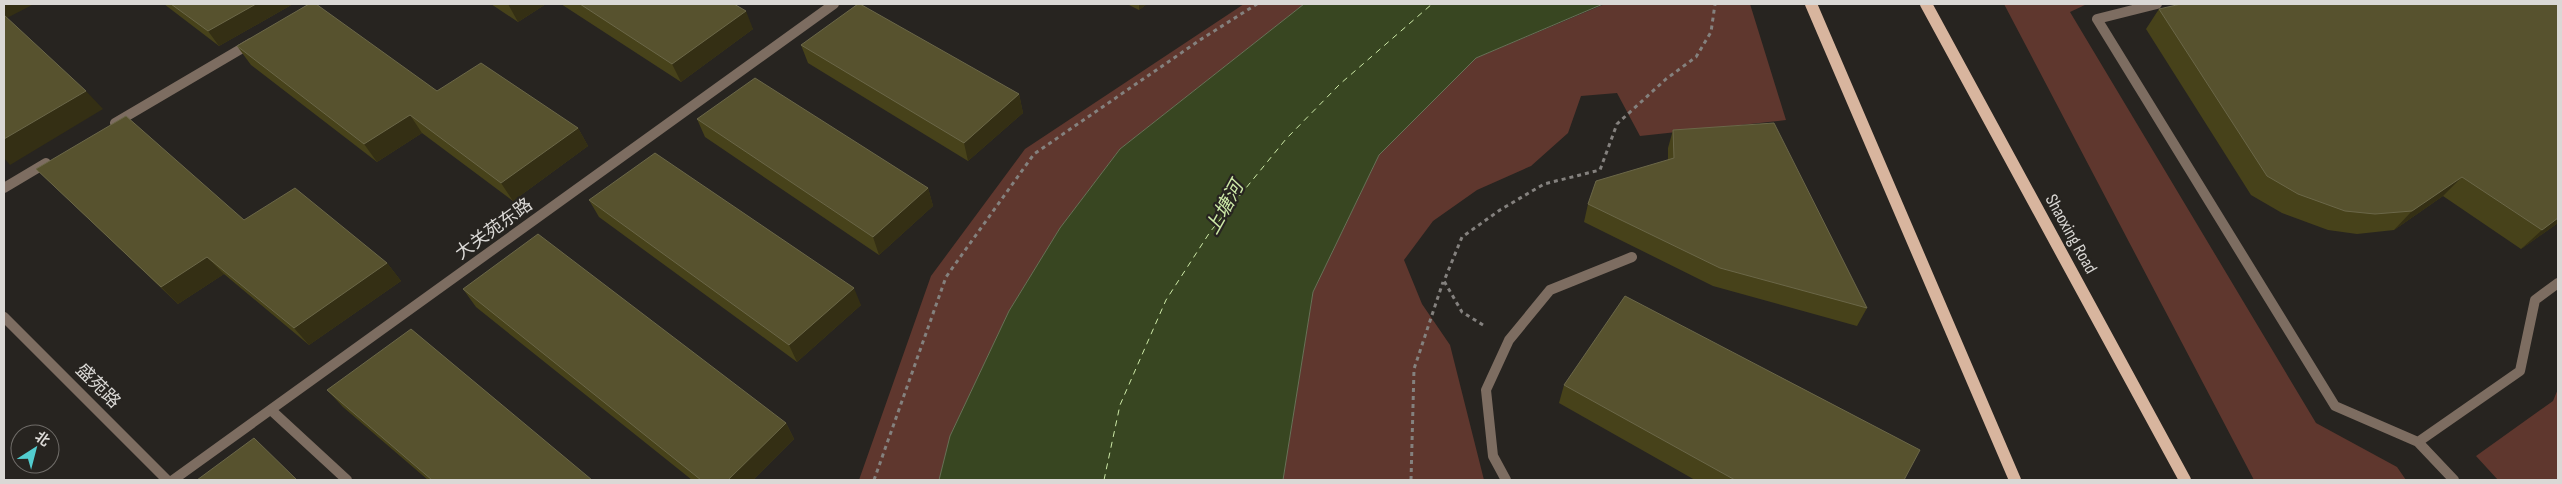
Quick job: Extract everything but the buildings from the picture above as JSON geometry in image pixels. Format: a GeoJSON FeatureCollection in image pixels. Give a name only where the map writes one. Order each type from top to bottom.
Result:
{"type":"FeatureCollection","features":[{"type":"Feature","properties":{"kind":"main road"},"geometry":{"type":"LineString","coordinates":[[1811,4],[2015,480]]}},
{"type":"Feature","properties":{"kind":"main road","name":"Shaoxing Road"},"geometry":{"type":"LineString","coordinates":[[1926,4],[2185,480]]}},
{"type":"Feature","properties":{"kind":"street","name":"大关苑东路"},"geometry":{"type":"LineString","coordinates":[[173,480],[834,4]]}},
{"type":"Feature","properties":{"kind":"street"},"geometry":{"type":"LineString","coordinates":[[2157,4],[2097,19],[2335,406],[2418,442],[2454,480]]}},
{"type":"Feature","properties":{"kind":"street"},"geometry":{"type":"LineString","coordinates":[[106,128],[260,38]]}},
{"type":"Feature","properties":{"kind":"street"},"geometry":{"type":"LineString","coordinates":[[4,188],[55,158]]}},
{"type":"Feature","properties":{"kind":"street"},"geometry":{"type":"LineString","coordinates":[[1506,480],[1494,456],[1486,390],[1509,340],[1550,290],[1632,257]]}},
{"type":"Feature","properties":{"kind":"street"},"geometry":{"type":"LineString","coordinates":[[2418,442],[2520,371],[2535,300],[2558,283]]}},
{"type":"Feature","properties":{"kind":"street","name":"盛苑路"},"geometry":{"type":"LineString","coordinates":[[4,317],[167,480]]}},
{"type":"Feature","properties":{"kind":"street"},"geometry":{"type":"LineString","coordinates":[[271,410],[347,480]]}},
{"type":"Feature","properties":{"kind":"path"},"geometry":{"type":"LineString","coordinates":[[874,480],[946,276],[1034,154],[1203,38],[1257,4]]}},
{"type":"Feature","properties":{"kind":"path"},"geometry":{"type":"LineString","coordinates":[[1411,480],[1414,369],[1444,281],[1462,238],[1500,210],[1544,184],[1600,170],[1617,124],[1666,79],[1696,57],[1711,32],[1715,4]]}},
{"type":"Feature","properties":{"kind":"path"},"geometry":{"type":"LineString","coordinates":[[1444,281],[1462,312],[1509,340]]}},
{"type":"Feature","properties":{"kind":"shaded area"},"geometry":{"type":"Polygon","coordinates":[[[1244,4],[1304,4],[1120,149],[1060,228],[1009,311],[950,436],[939,480],[859,480],[931,276],[1025,149],[1244,4]]]}},
{"type":"Feature","properties":{"kind":"shaded area"},"geometry":{"type":"Polygon","coordinates":[[[1605,4],[1750,4],[1786,120],[1640,136],[1617,93],[1581,96],[1568,133],[1531,166],[1477,190],[1433,221],[1404,260],[1422,304],[1450,345],[1484,480],[1283,480],[1313,292],[1379,155],[1476,58],[1605,4]]]}},
{"type":"Feature","properties":{"kind":"shaded area"},"geometry":{"type":"Polygon","coordinates":[[[2004,4],[2087,4],[2070,12],[2316,423],[2397,467],[2406,480],[2254,480],[2004,4]]]}},
{"type":"Feature","properties":{"kind":"shaded area"},"geometry":{"type":"Polygon","coordinates":[[[2558,389],[2558,480],[2498,480],[2476,456],[2553,401],[2558,389]]]}},
{"type":"Feature","properties":{"kind":"water","name":"上塘河"},"geometry":{"type":"Polygon","coordinates":[[[1304,4],[1603,4],[1476,58],[1379,155],[1313,292],[1283,480],[939,480],[950,436],[1009,311],[1060,228],[1120,149],[1304,4]]]}},
{"type":"Feature","properties":{"kind":"ferry route"},"geometry":{"type":"LineString","coordinates":[[1104,480],[1120,405],[1166,300],[1210,232],[1286,139],[1340,84],[1432,4]]}}]}
